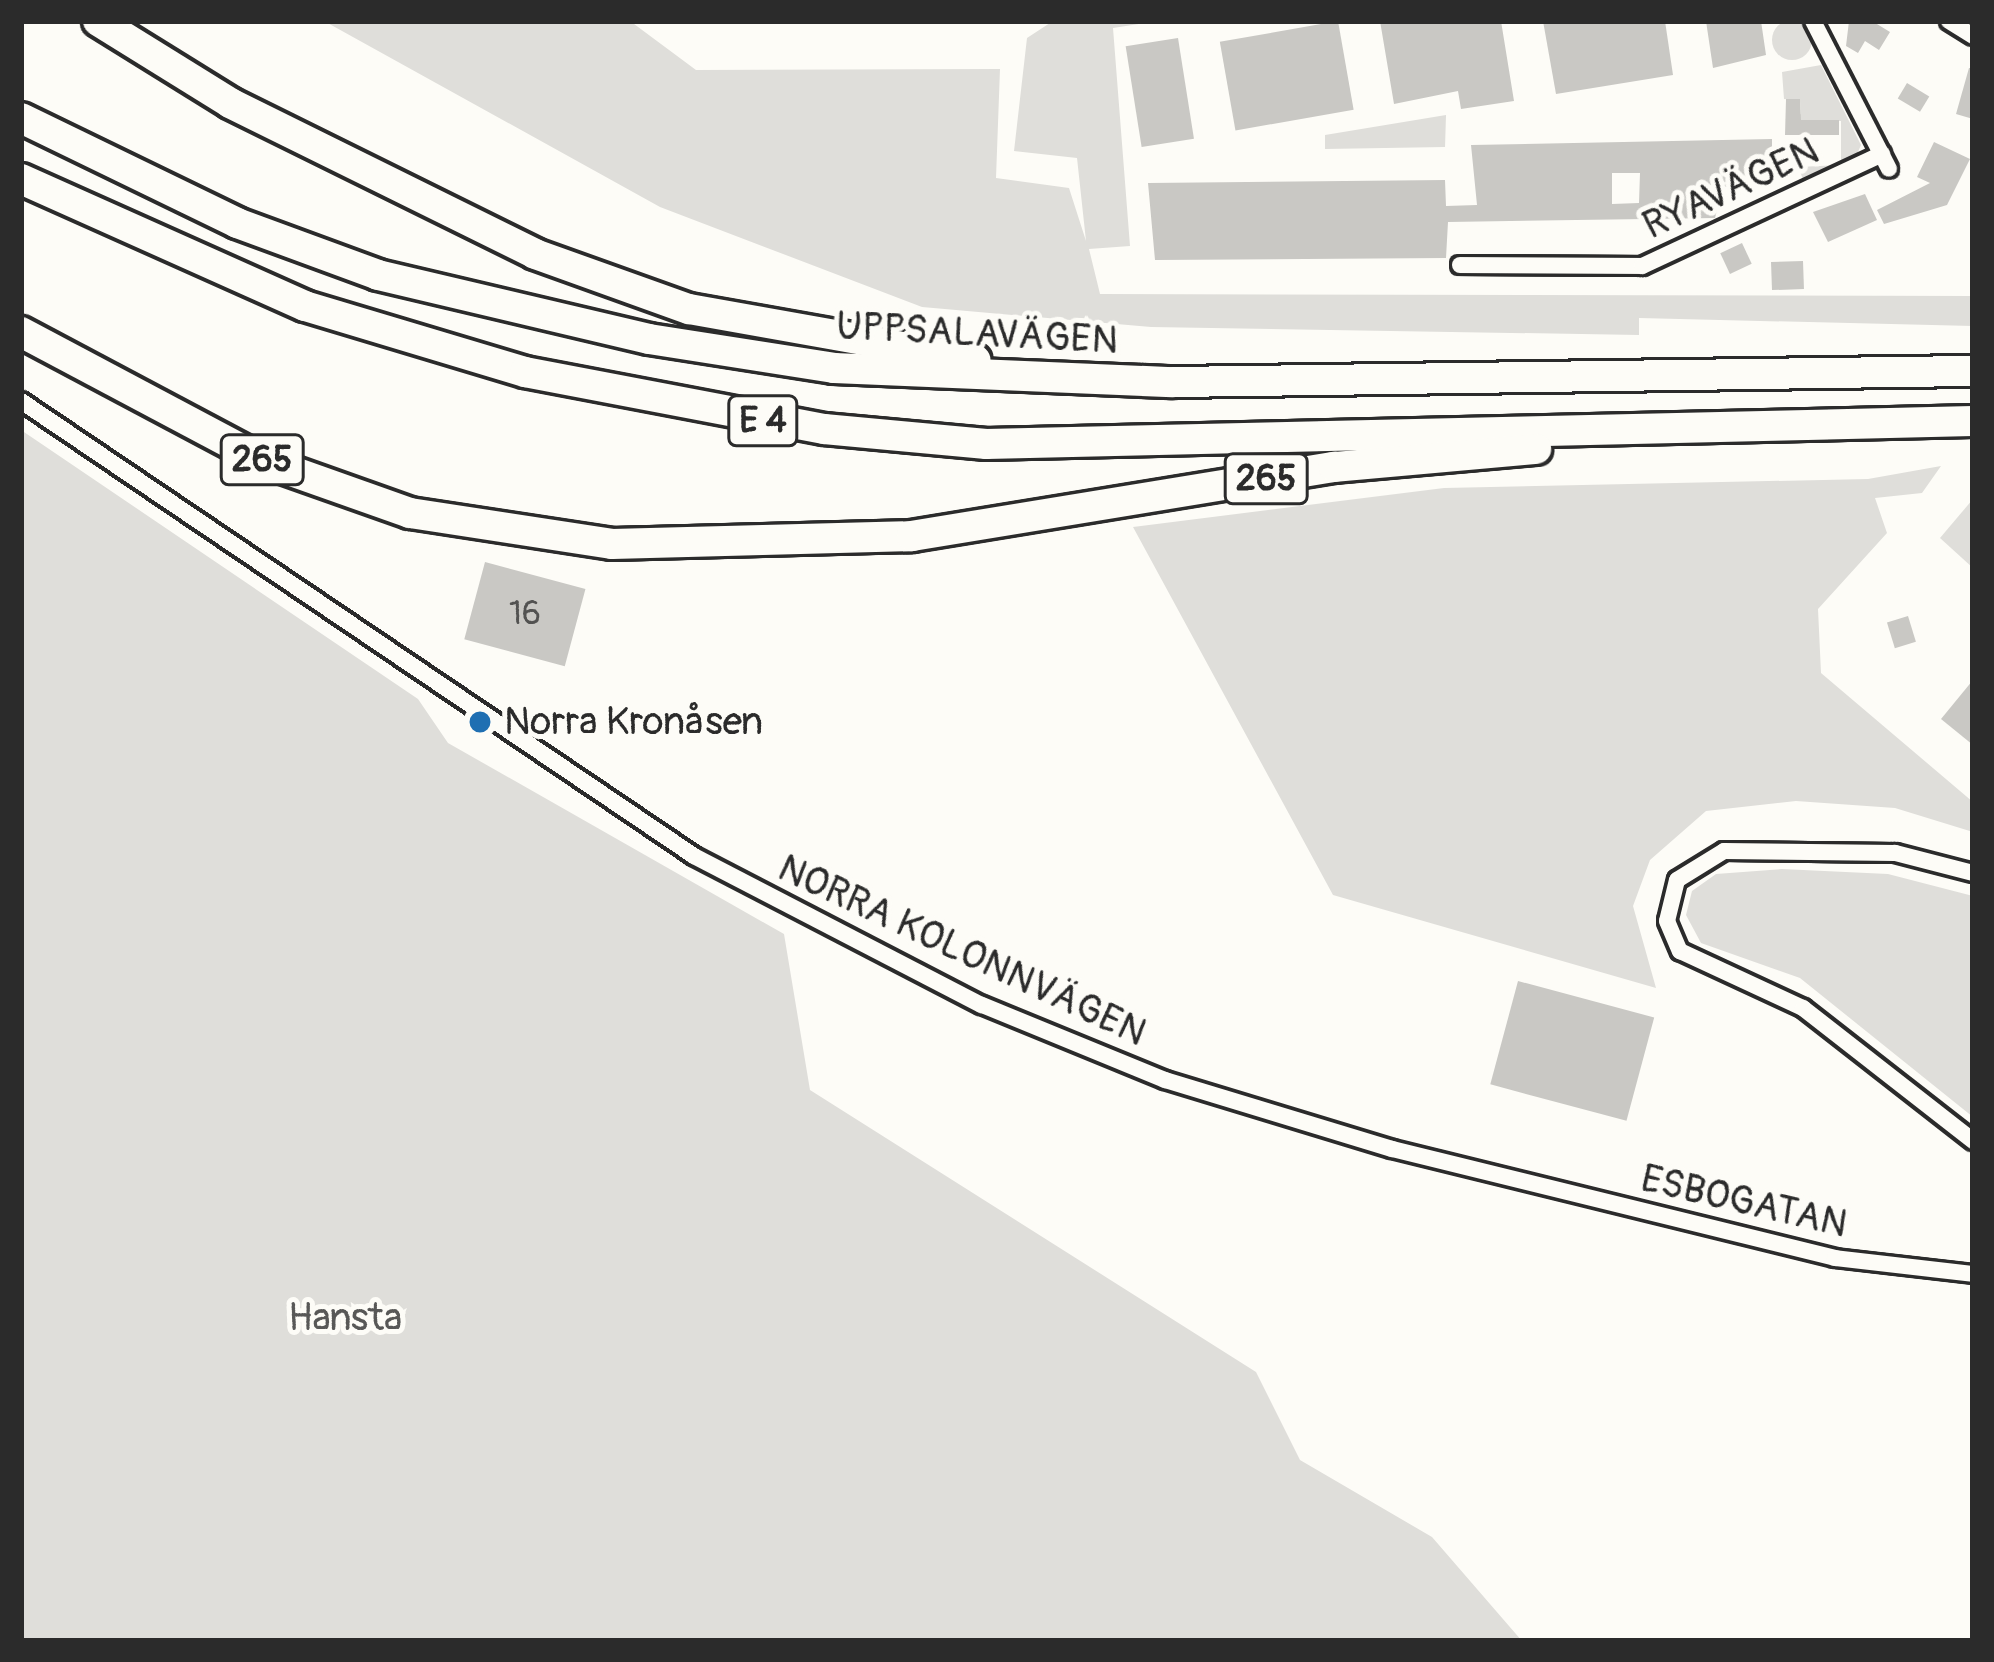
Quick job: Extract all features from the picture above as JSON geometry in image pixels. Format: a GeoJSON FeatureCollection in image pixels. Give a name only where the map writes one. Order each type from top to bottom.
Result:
{"type":"FeatureCollection","features":[{"type":"Feature","properties":{"kind":"highway"},"geometry":{"type":"LineString","coordinates":[[79,21],[230,103],[536,254],[689,309],[848,343],[1173,382]]}},
{"type":"Feature","properties":{"kind":"highway"},"geometry":{"type":"LineString","coordinates":[[98,21],[230,103]]}},
{"type":"Feature","properties":{"kind":"highway","name":"UPPSALAVÄGEN"},"geometry":{"type":"LineString","coordinates":[[21,118],[238,223],[490,306],[834,368],[1173,382],[1973,371]]}},
{"type":"Feature","properties":{"kind":"highway","name":"E 4"},"geometry":{"type":"LineString","coordinates":[[21,179],[305,306],[705,413],[986,444],[1973,421]]}},
{"type":"Feature","properties":{"kind":"highway","name":"265"},"geometry":{"type":"LineString","coordinates":[[21,332],[266,462],[410,513],[524,536],[730,546],[979,527],[1334,467],[1810,425]]}},
{"type":"Feature","properties":{"kind":"street","name":"RYAVÄGEN"},"geometry":{"type":"LineString","coordinates":[[1460,265],[1642,266],[1886,161],[1813,21]]}},
{"type":"Feature","properties":{"kind":"street"},"geometry":{"type":"LineString","coordinates":[[1948,21],[1973,36]]}},
{"type":"Feature","properties":{"kind":"street","name":"NORRA KOLONNVÄGEN"},"geometry":{"type":"LineString","coordinates":[[21,401],[712,867],[982,1005],[1165,1080],[1392,1149],[1504,1176]]}},
{"type":"Feature","properties":{"kind":"street"},"geometry":{"type":"LineString","coordinates":[[1973,873],[1895,853],[1724,850],[1677,880],[1667,921],[1680,951],[1803,1009],[1973,1141]]}},
{"type":"Feature","properties":{"kind":"street","name":"ESBOGATAN"},"geometry":{"type":"LineString","coordinates":[[1504,1176],[1835,1258],[1973,1274]]}},
{"type":"Feature","properties":{"kind":"green space"},"geometry":{"type":"Polygon","coordinates":[[[1792,20],[1806,26],[1812,40],[1806,54],[1792,60],[1778,54],[1772,40],[1778,26],[1792,20]]]}},
{"type":"Feature","properties":{"kind":"green space"},"geometry":{"type":"Polygon","coordinates":[[[324,21],[630,21],[696,70],[1000,69],[996,178],[1069,188],[1086,241],[1077,158],[1014,151],[1027,38],[1053,21],[1158,21],[1113,28],[1130,246],[1089,249],[1100,294],[1973,296],[1973,326],[1639,318],[1639,335],[1151,327],[922,307],[660,207],[324,21]]]}},
{"type":"Feature","properties":{"kind":"green space"},"geometry":{"type":"Polygon","coordinates":[[[1821,65],[1861,145],[1854,161],[1805,184],[1798,167],[1841,165],[1841,121],[1785,120],[1801,114],[1800,100],[1784,99],[1782,72],[1821,65]]]}},
{"type":"Feature","properties":{"kind":"green space"},"geometry":{"type":"Polygon","coordinates":[[[1446,115],[1445,147],[1325,149],[1325,135],[1446,115]]]}},
{"type":"Feature","properties":{"kind":"green space","name":"Hansta"},"geometry":{"type":"Polygon","coordinates":[[[21,430],[418,699],[448,743],[784,934],[810,1090],[1256,1372],[1300,1460],[1432,1537],[1522,1641],[21,1641],[21,430]]]}},
{"type":"Feature","properties":{"kind":"green space"},"geometry":{"type":"Polygon","coordinates":[[[1941,466],[1922,493],[1875,498],[1887,533],[1818,609],[1821,673],[1973,802],[1973,832],[1895,808],[1796,801],[1706,811],[1650,860],[1633,906],[1656,988],[1333,895],[1133,527],[1444,488],[1868,479],[1941,466]]]}},
{"type":"Feature","properties":{"kind":"green space"},"geometry":{"type":"Polygon","coordinates":[[[1973,499],[1973,568],[1940,538],[1973,499]]]}},
{"type":"Feature","properties":{"kind":"green space"},"geometry":{"type":"Polygon","coordinates":[[[1782,869],[1888,874],[1973,896],[1973,1117],[1800,978],[1701,943],[1686,915],[1692,891],[1716,874],[1782,869]]]}},
{"type":"Feature","properties":{"kind":"building"},"geometry":{"type":"Polygon","coordinates":[[[1338,21],[1354,110],[1235,130],[1220,42],[1338,21]]]}},
{"type":"Feature","properties":{"kind":"building"},"geometry":{"type":"Polygon","coordinates":[[[1380,21],[1501,21],[1514,101],[1461,109],[1458,91],[1394,104],[1380,21]]]}},
{"type":"Feature","properties":{"kind":"building"},"geometry":{"type":"Polygon","coordinates":[[[1543,21],[1665,21],[1673,75],[1556,94],[1543,21]]]}},
{"type":"Feature","properties":{"kind":"building"},"geometry":{"type":"Polygon","coordinates":[[[1706,21],[1761,21],[1766,55],[1713,68],[1706,21]]]}},
{"type":"Feature","properties":{"kind":"building"},"geometry":{"type":"Polygon","coordinates":[[[1849,21],[1872,21],[1890,32],[1879,50],[1865,41],[1858,53],[1846,46],[1849,21]]]}},
{"type":"Feature","properties":{"kind":"building"},"geometry":{"type":"Polygon","coordinates":[[[1178,38],[1194,139],[1142,147],[1126,46],[1178,38]]]}},
{"type":"Feature","properties":{"kind":"building"},"geometry":{"type":"Polygon","coordinates":[[[1969,68],[1973,68],[1973,119],[1956,114],[1969,68]]]}},
{"type":"Feature","properties":{"kind":"building"},"geometry":{"type":"Polygon","coordinates":[[[1907,83],[1929,96],[1920,112],[1898,98],[1907,83]]]}},
{"type":"Feature","properties":{"kind":"building"},"geometry":{"type":"Polygon","coordinates":[[[1786,99],[1800,99],[1801,120],[1839,120],[1839,135],[1785,135],[1786,99]]]}},
{"type":"Feature","properties":{"kind":"building"},"geometry":{"type":"Polygon","coordinates":[[[1772,139],[1772,187],[1723,187],[1715,218],[1448,222],[1446,258],[1155,260],[1148,183],[1445,180],[1446,206],[1477,205],[1471,145],[1772,139]],[[1612,173],[1612,204],[1639,203],[1640,173],[1612,173]]]}},
{"type":"Feature","properties":{"kind":"building"},"geometry":{"type":"Polygon","coordinates":[[[1934,142],[1970,159],[1947,205],[1884,224],[1877,210],[1930,183],[1917,177],[1934,142]]]}},
{"type":"Feature","properties":{"kind":"building"},"geometry":{"type":"Polygon","coordinates":[[[1865,194],[1877,220],[1828,242],[1813,212],[1865,194]]]}},
{"type":"Feature","properties":{"kind":"building"},"geometry":{"type":"Polygon","coordinates":[[[1742,243],[1752,264],[1730,274],[1720,253],[1742,243]]]}},
{"type":"Feature","properties":{"kind":"building"},"geometry":{"type":"Polygon","coordinates":[[[1803,261],[1804,289],[1772,290],[1771,262],[1803,261]]]}},
{"type":"Feature","properties":{"kind":"building"},"geometry":{"type":"Polygon","coordinates":[[[485,562],[585,589],[565,666],[464,639],[485,562]]]}},
{"type":"Feature","properties":{"kind":"building"},"geometry":{"type":"Polygon","coordinates":[[[1908,616],[1916,642],[1895,648],[1887,622],[1908,616]]]}},
{"type":"Feature","properties":{"kind":"building"},"geometry":{"type":"Polygon","coordinates":[[[1973,680],[1973,745],[1941,719],[1973,680]]]}},
{"type":"Feature","properties":{"kind":"building"},"geometry":{"type":"Polygon","coordinates":[[[1518,981],[1654,1017],[1627,1121],[1490,1084],[1518,981]]]}},
{"type":"Feature","properties":{"kind":"place","name":"Norra Kronåsen"},"geometry":{"type":"Point","coordinates":[480,722]}}]}
